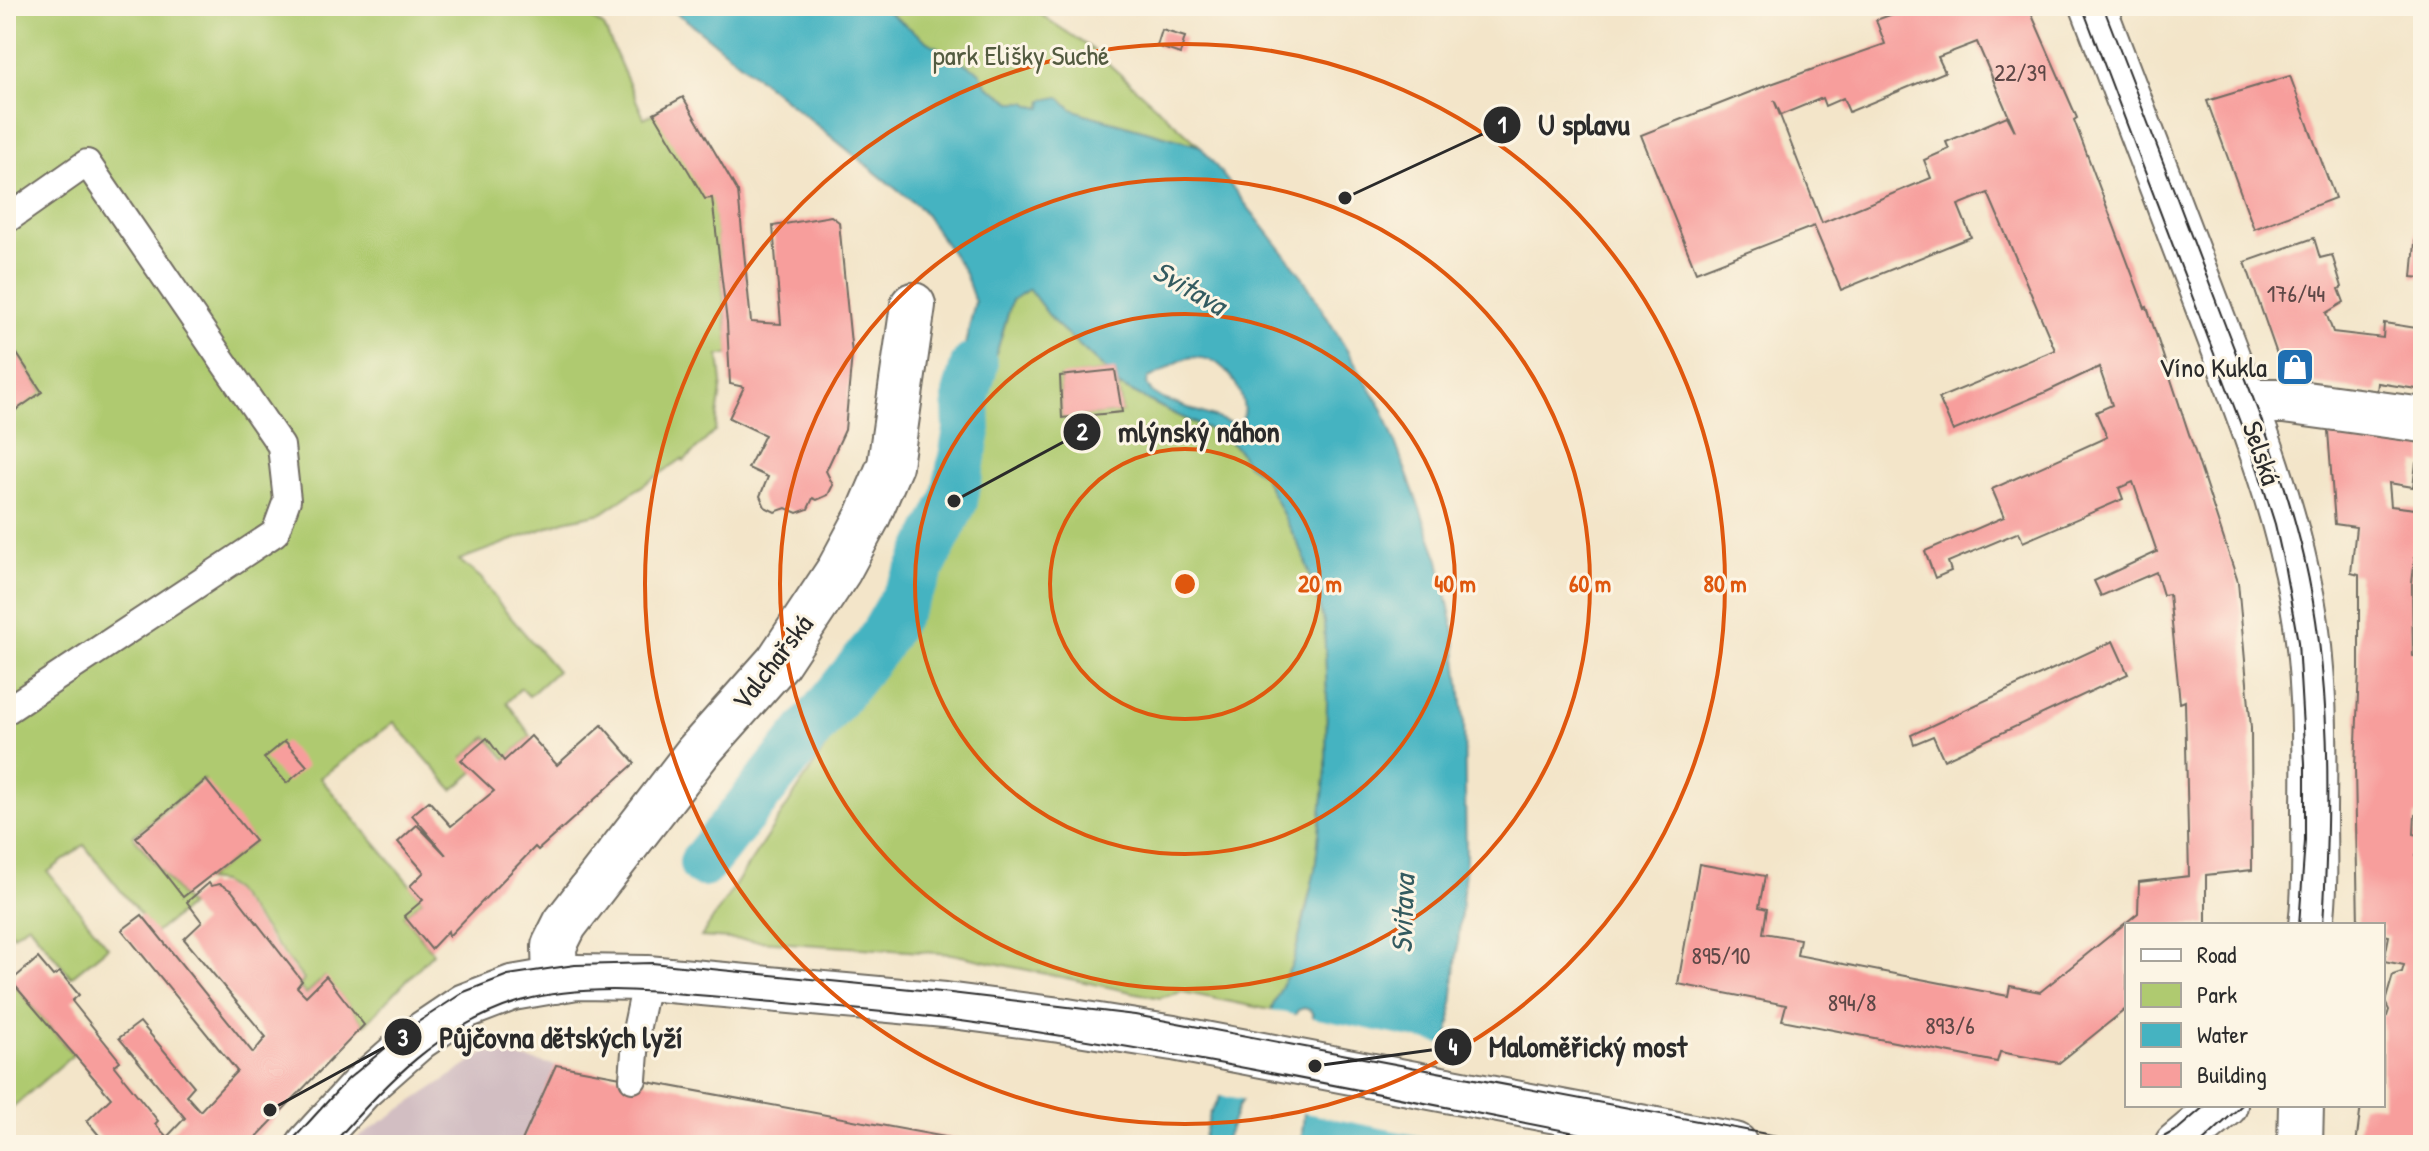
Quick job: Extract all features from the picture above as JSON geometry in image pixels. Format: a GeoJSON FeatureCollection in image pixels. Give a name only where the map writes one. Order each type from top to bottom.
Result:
{"type":"FeatureCollection","features":[{"type":"Feature","properties":{"kind":"street","name":"Selská"},"geometry":{"type":"LineString","coordinates":[[2093,6],[2244,401],[2284,520],[2308,641],[2315,762],[2311,923]]}},
{"type":"Feature","properties":{"kind":"street","name":"Valchařská"},"geometry":{"type":"LineString","coordinates":[[555,981],[554,946],[565,924],[698,752],[778,662],[839,570],[868,516],[890,465],[913,305]]}},
{"type":"Feature","properties":{"kind":"street"},"geometry":{"type":"LineString","coordinates":[[2244,401],[2284,401],[2423,420]]}},
{"type":"Feature","properties":{"kind":"street"},"geometry":{"type":"LineString","coordinates":[[309,1145],[360,1089],[419,1037],[465,1006],[512,988],[576,977],[647,978],[945,1005],[1060,1020],[1173,1038],[1735,1145]]}},
{"type":"Feature","properties":{"kind":"street"},"geometry":{"type":"LineString","coordinates":[[2177,1145],[2223,1107]]}},
{"type":"Feature","properties":{"kind":"street"},"geometry":{"type":"LineString","coordinates":[[2300,1145],[2301,1107]]}},
{"type":"Feature","properties":{"kind":"lane"},"geometry":{"type":"LineString","coordinates":[[6,220],[87,163],[281,446],[287,500],[275,533],[6,711]]}},
{"type":"Feature","properties":{"kind":"lane"},"geometry":{"type":"LineString","coordinates":[[633,1079],[637,1026],[647,978]]}},
{"type":"Feature","properties":{"kind":"shaded area"},"geometry":{"type":"Polygon","coordinates":[[[487,1052],[986,1145],[351,1145],[354,1140],[487,1052]]]}},
{"type":"Feature","properties":{"kind":"green space"},"geometry":{"type":"Polygon","coordinates":[[[6,6],[574,6],[604,27],[644,118],[656,112],[705,195],[713,196],[730,355],[719,355],[722,383],[715,431],[684,461],[682,459],[602,513],[564,521],[459,560],[481,578],[557,671],[529,696],[521,688],[507,702],[531,736],[506,759],[487,737],[463,758],[474,772],[453,790],[394,722],[320,778],[423,900],[404,916],[433,953],[364,1025],[325,977],[306,994],[299,987],[304,980],[233,890],[221,882],[205,880],[254,841],[203,779],[133,836],[189,906],[155,933],[84,845],[48,872],[108,947],[71,977],[28,924],[14,935],[6,926],[6,417],[42,391],[6,337],[6,6]]]}},
{"type":"Feature","properties":{"kind":"green space","name":"park Elišky Suché"},"geometry":{"type":"Polygon","coordinates":[[[880,6],[1028,6],[1092,49],[1200,146],[1085,114],[1072,109],[1059,97],[1043,108],[1026,102],[1012,102],[880,6]]]}},
{"type":"Feature","properties":{"kind":"green space"},"geometry":{"type":"Polygon","coordinates":[[[1029,289],[1054,322],[1107,371],[1060,377],[1062,418],[1122,412],[1118,385],[1223,435],[1247,464],[1263,475],[1303,554],[1324,622],[1326,769],[1315,870],[1293,962],[1271,1010],[1182,992],[1160,998],[952,954],[701,937],[909,620],[972,506],[978,431],[977,398],[997,351],[1012,300],[1029,289]]]}},
{"type":"Feature","properties":{"kind":"green space"},"geometry":{"type":"Polygon","coordinates":[[[6,974],[73,1055],[6,1113],[6,974]]]}},
{"type":"Feature","properties":{"kind":"water","name":"Svitava"},"geometry":{"type":"Polygon","coordinates":[[[666,6],[880,6],[928,42],[980,72],[986,85],[1012,102],[1026,102],[1042,108],[1043,100],[1059,97],[1072,109],[1085,114],[1200,146],[1302,276],[1383,410],[1439,560],[1454,631],[1464,720],[1466,860],[1449,1036],[1431,1145],[1301,1145],[1313,1015],[1304,1008],[1298,1010],[1238,1107],[1224,1145],[1202,1145],[1210,1114],[1271,1010],[1293,962],[1315,870],[1326,769],[1324,622],[1303,554],[1263,475],[1247,464],[1223,435],[1118,385],[1115,371],[1107,371],[1054,322],[1029,289],[1012,300],[997,351],[977,398],[978,431],[956,429],[953,396],[975,302],[964,271],[922,210],[666,6]],[[1192,357],[1148,378],[1147,385],[1163,399],[1239,426],[1244,410],[1235,383],[1217,363],[1192,357]]]}},
{"type":"Feature","properties":{"kind":"pier"},"geometry":{"type":"Polygon","coordinates":[[[1267,1009],[1299,1016],[1246,1101],[1216,1095],[1267,1009]]]}},
{"type":"Feature","properties":{"kind":"pier"},"geometry":{"type":"Polygon","coordinates":[[[1308,1017],[1451,1046],[1436,1139],[1300,1112],[1308,1017]]]}},
{"type":"Feature","properties":{"kind":"building"},"geometry":{"type":"Polygon","coordinates":[[[1915,6],[2028,6],[2077,118],[2074,120],[2147,307],[2238,582],[2251,728],[2252,870],[2206,875],[2206,923],[2126,923],[2138,913],[2139,882],[2189,876],[2185,701],[2180,703],[2169,594],[2163,595],[2156,572],[2101,596],[2094,581],[2157,552],[2133,482],[2119,488],[2123,499],[2023,542],[2019,532],[1948,562],[1951,571],[1935,578],[1925,551],[2004,517],[1992,489],[2107,437],[2096,412],[2112,405],[2099,367],[1953,431],[1939,398],[2055,350],[1988,193],[1958,205],[1971,237],[1841,290],[1814,226],[1696,272],[1641,135],[1768,85],[1885,44],[1876,20],[1915,6]],[[1977,42],[1938,57],[1945,72],[1849,112],[1843,98],[1825,106],[1822,98],[1781,115],[1774,100],[1822,223],[1931,178],[1924,160],[1949,149],[1946,142],[2007,116],[2015,131],[1977,42]]]}},
{"type":"Feature","properties":{"kind":"building"},"geometry":{"type":"Polygon","coordinates":[[[1162,30],[1185,37],[1180,54],[1157,46],[1162,30]]]}},
{"type":"Feature","properties":{"kind":"building"},"geometry":{"type":"Polygon","coordinates":[[[2290,76],[2335,198],[2254,229],[2207,101],[2290,76]]]}},
{"type":"Feature","properties":{"kind":"building"},"geometry":{"type":"Polygon","coordinates":[[[683,97],[738,192],[751,322],[781,324],[773,226],[831,216],[839,222],[852,354],[845,430],[826,471],[833,485],[828,495],[817,500],[813,498],[808,509],[797,513],[786,508],[775,512],[765,507],[760,496],[768,477],[748,468],[765,435],[729,418],[744,387],[730,384],[727,322],[712,198],[705,199],[654,113],[683,97]]]}},
{"type":"Feature","properties":{"kind":"building"},"geometry":{"type":"Polygon","coordinates":[[[2417,220],[2423,221],[2423,278],[2412,277],[2417,220]]]}},
{"type":"Feature","properties":{"kind":"building"},"geometry":{"type":"Polygon","coordinates":[[[2314,238],[2320,258],[2332,255],[2342,287],[2339,289],[2344,302],[2326,313],[2333,332],[2383,338],[2384,323],[2423,329],[2423,390],[2378,383],[2377,392],[2286,380],[2245,262],[2314,238]]]}},
{"type":"Feature","properties":{"kind":"building"},"geometry":{"type":"Polygon","coordinates":[[[6,337],[42,392],[6,417],[6,337]]]}},
{"type":"Feature","properties":{"kind":"building"},"geometry":{"type":"Polygon","coordinates":[[[1115,370],[1122,412],[1062,418],[1060,376],[1115,370]]]}},
{"type":"Feature","properties":{"kind":"building"},"geometry":{"type":"Polygon","coordinates":[[[2336,422],[2423,435],[2423,464],[2416,463],[2413,487],[2389,483],[2391,506],[2423,510],[2423,557],[2415,556],[2412,584],[2413,656],[2423,658],[2423,707],[2419,706],[2418,732],[2423,733],[2423,817],[2415,815],[2414,834],[2423,837],[2423,856],[2416,855],[2416,886],[2423,888],[2423,917],[2416,915],[2417,942],[2423,943],[2423,1104],[2414,1103],[2423,1105],[2423,1145],[2356,1145],[2361,1107],[2385,1107],[2385,1016],[2389,1010],[2385,1002],[2393,975],[2402,972],[2404,965],[2385,961],[2389,936],[2385,935],[2385,923],[2358,923],[2355,768],[2359,575],[2351,573],[2356,527],[2335,524],[2328,431],[2336,422]]]}},
{"type":"Feature","properties":{"kind":"building"},"geometry":{"type":"Polygon","coordinates":[[[2113,641],[2128,674],[1944,760],[1933,736],[1914,744],[1911,735],[2113,641]]]}},
{"type":"Feature","properties":{"kind":"building"},"geometry":{"type":"Polygon","coordinates":[[[602,725],[635,763],[538,850],[535,847],[449,936],[448,931],[431,949],[404,916],[423,900],[410,886],[424,872],[398,842],[417,825],[446,855],[412,815],[429,801],[451,826],[494,791],[461,760],[487,738],[504,761],[531,736],[557,765],[602,725]]]}},
{"type":"Feature","properties":{"kind":"building"},"geometry":{"type":"Polygon","coordinates":[[[285,741],[307,766],[287,783],[264,758],[285,741]]]}},
{"type":"Feature","properties":{"kind":"building"},"geometry":{"type":"Polygon","coordinates":[[[206,780],[255,841],[183,897],[136,837],[206,780]]]}},
{"type":"Feature","properties":{"kind":"building"},"geometry":{"type":"Polygon","coordinates":[[[1699,864],[1765,876],[1759,907],[1767,909],[1763,933],[1800,939],[1797,955],[2008,996],[2010,986],[2040,992],[2125,923],[2125,1010],[2059,1063],[2000,1052],[1997,1062],[1782,1020],[1786,1005],[1678,984],[1699,864]]]}},
{"type":"Feature","properties":{"kind":"building"},"geometry":{"type":"Polygon","coordinates":[[[209,883],[211,886],[220,884],[232,891],[302,981],[297,987],[306,996],[326,976],[364,1025],[249,1145],[107,1145],[87,1121],[111,1098],[11,981],[38,958],[53,976],[60,972],[79,995],[72,1001],[120,1061],[114,1066],[167,1137],[185,1118],[119,1038],[140,1022],[194,1086],[186,1095],[200,1111],[237,1071],[122,930],[142,915],[253,1053],[266,1037],[184,939],[202,922],[187,902],[209,883]]]}},
{"type":"Feature","properties":{"kind":"building"},"geometry":{"type":"Polygon","coordinates":[[[556,1065],[978,1143],[978,1145],[520,1145],[556,1065]]]}},
{"type":"Feature","properties":{"kind":"waterway"},"geometry":{"type":"LineString","coordinates":[[703,863],[877,646],[916,578],[954,501],[967,431],[966,395],[974,366]]}},
{"type":"Feature","properties":{"kind":"tram line"},"geometry":{"type":"LineString","coordinates":[[2082,6],[2257,467],[2275,524],[2298,642],[2305,763],[2305,841],[2299,923]]}},
{"type":"Feature","properties":{"kind":"tram line"},"geometry":{"type":"LineString","coordinates":[[2103,6],[2267,436],[2304,557],[2320,648],[2327,740],[2323,923]]}},
{"type":"Feature","properties":{"kind":"tram line"},"geometry":{"type":"LineString","coordinates":[[288,1145],[348,1079],[412,1026],[464,992],[508,975],[575,965],[652,963],[1135,1015],[1825,1145]]}},
{"type":"Feature","properties":{"kind":"tram line"},"geometry":{"type":"LineString","coordinates":[[332,1145],[394,1079],[439,1041],[464,1025],[521,1001],[551,994],[614,990],[680,993],[882,1012],[1033,1032],[1293,1077],[1638,1145]]}},
{"type":"Feature","properties":{"kind":"tram line"},"geometry":{"type":"LineString","coordinates":[[2149,1145],[2178,1129],[2204,1107]]}},
{"type":"Feature","properties":{"kind":"tram line"},"geometry":{"type":"LineString","coordinates":[[2199,1145],[2240,1107]]}},
{"type":"Feature","properties":{"kind":"place","name":"U splavu"},"geometry":{"type":"Point","coordinates":[1345,198]}},
{"type":"Feature","properties":{"kind":"place","name":"Víno Kukla"},"geometry":{"type":"Point","coordinates":[2295,367]}},
{"type":"Feature","properties":{"kind":"place","name":"mlýnský náhon"},"geometry":{"type":"Point","coordinates":[954,501]}},
{"type":"Feature","properties":{"kind":"place","name":"Maloměřický most"},"geometry":{"type":"Point","coordinates":[1315,1066]}},
{"type":"Feature","properties":{"kind":"place","name":"Půjčovna dětských lyží"},"geometry":{"type":"Point","coordinates":[270,1110]}}]}
